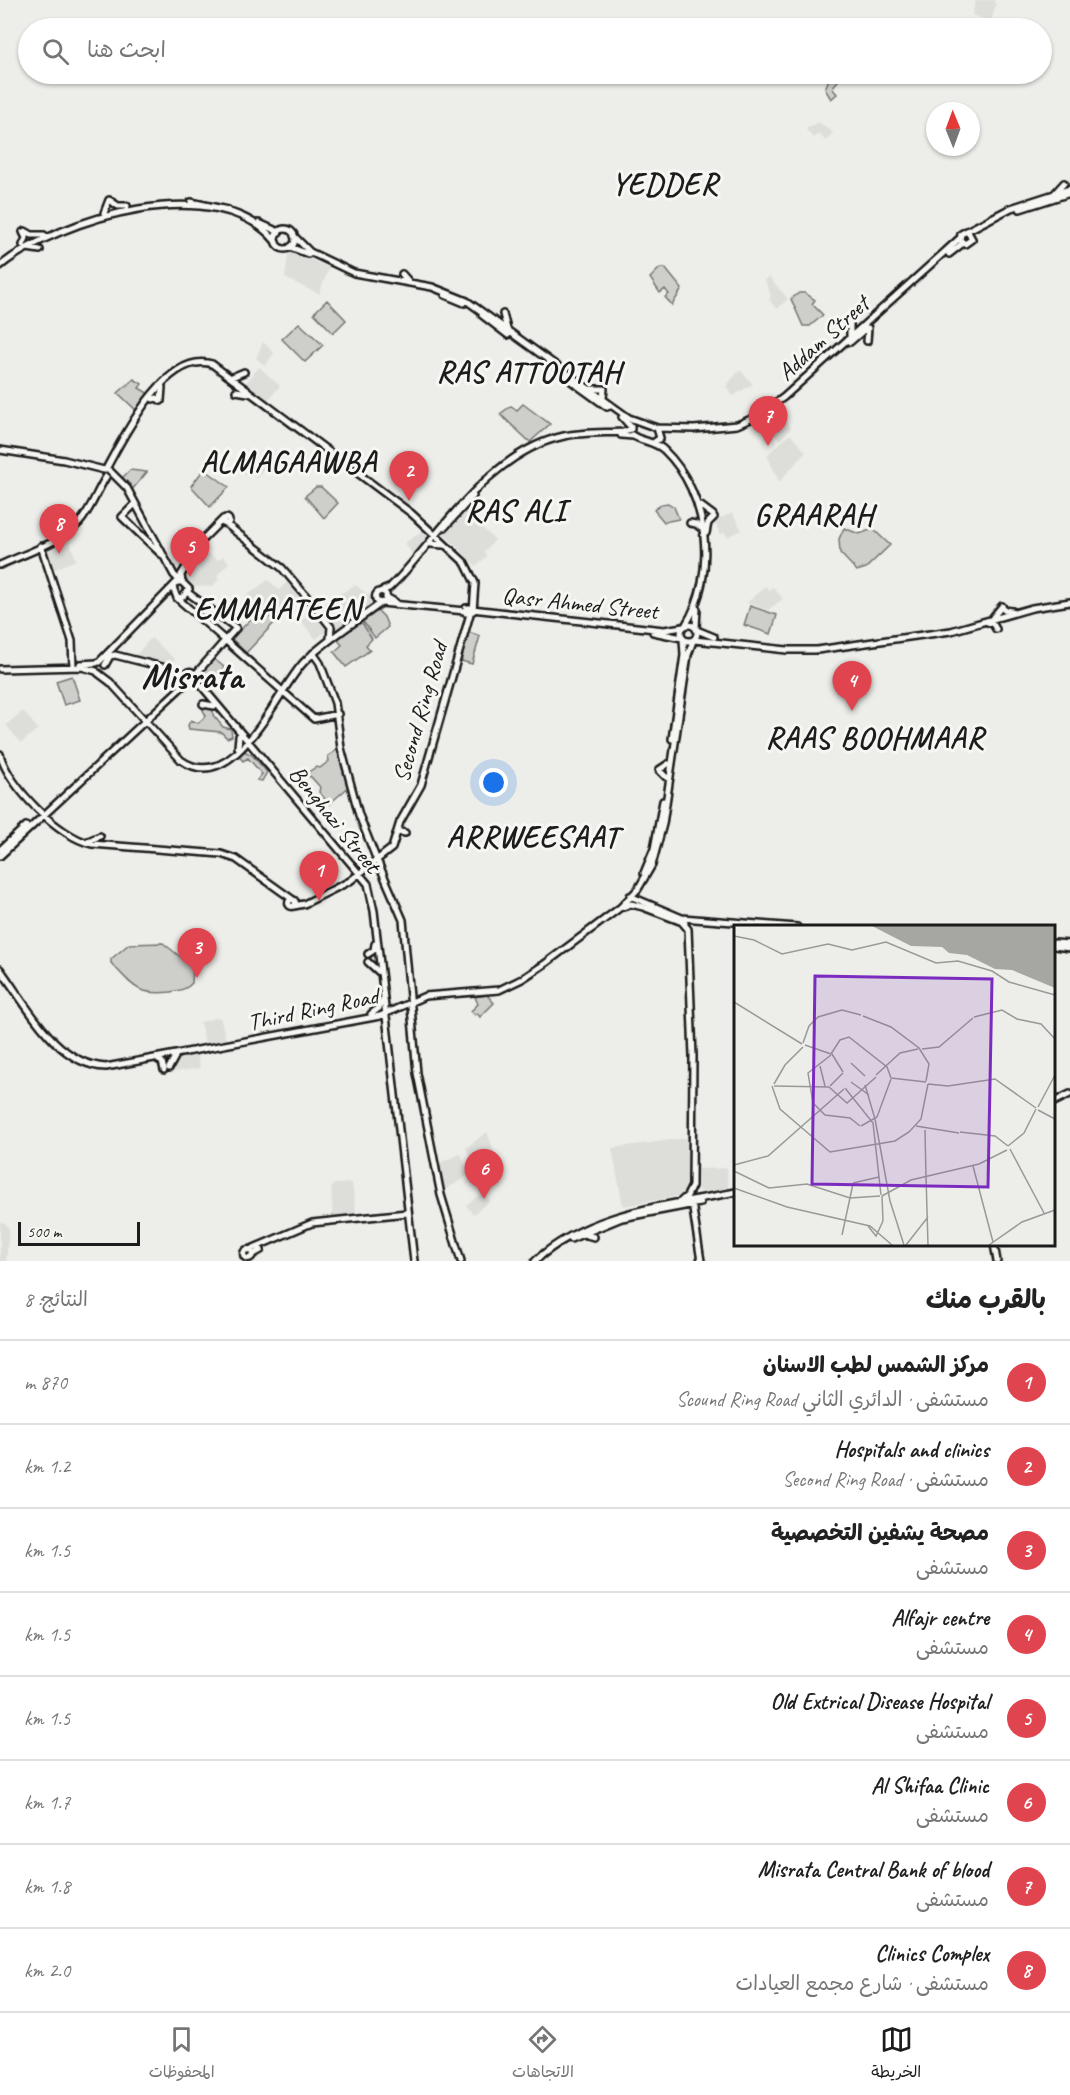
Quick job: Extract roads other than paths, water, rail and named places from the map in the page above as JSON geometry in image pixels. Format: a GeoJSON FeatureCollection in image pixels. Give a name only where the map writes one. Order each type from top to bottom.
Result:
{"type":"FeatureCollection","features":[{"type":"Feature","properties":{"kind":"main road"},"geometry":{"type":"LineString","coordinates":[[970,234],[1001,213],[1054,194],[1068,186]]}},
{"type":"Feature","properties":{"kind":"main road"},"geometry":{"type":"LineString","coordinates":[[970,234],[970,242],[962,241],[962,233],[970,234],[1068,186]]}},
{"type":"Feature","properties":{"kind":"main road"},"geometry":{"type":"LineString","coordinates":[[104,213],[110,201],[118,206],[127,207]]}},
{"type":"Feature","properties":{"kind":"main road"},"geometry":{"type":"LineString","coordinates":[[0,263],[44,237],[104,213],[127,207],[167,201],[202,203],[234,211],[279,232],[287,230],[310,252],[337,266],[367,277],[410,283],[455,295],[621,416],[631,428],[633,436]]}},
{"type":"Feature","properties":{"kind":"main road"},"geometry":{"type":"LineString","coordinates":[[24,247],[26,238],[24,231],[44,237],[129,210],[178,204],[212,209],[240,217],[262,228],[281,248],[291,247],[361,279],[420,287],[443,294],[492,320]]}},
{"type":"Feature","properties":{"kind":"main road"},"geometry":{"type":"LineString","coordinates":[[276,242],[279,232]]}},
{"type":"Feature","properties":{"kind":"main road"},"geometry":{"type":"LineString","coordinates":[[291,247],[294,236]]}},
{"type":"Feature","properties":{"kind":"main road"},"geometry":{"type":"LineString","coordinates":[[24,247],[41,250],[44,237]]}},
{"type":"Feature","properties":{"kind":"main road","name":"Addam Street"},"geometry":{"type":"LineString","coordinates":[[636,422],[657,428],[714,428],[753,419],[773,406],[962,241]]}},
{"type":"Feature","properties":{"kind":"main road"},"geometry":{"type":"LineString","coordinates":[[393,281],[401,274],[410,283]]}},
{"type":"Feature","properties":{"kind":"main road"},"geometry":{"type":"LineString","coordinates":[[492,320],[502,314],[507,332]]}},
{"type":"Feature","properties":{"kind":"main road"},"geometry":{"type":"LineString","coordinates":[[101,664],[110,680],[179,756],[193,765],[216,764],[239,748],[261,725],[298,669],[345,628],[386,597],[466,497],[527,451],[556,435],[623,432],[636,422],[507,332],[493,333],[492,320]]}},
{"type":"Feature","properties":{"kind":"main road"},"geometry":{"type":"LineString","coordinates":[[852,322],[867,325],[866,342],[850,340],[852,322]]}},
{"type":"Feature","properties":{"kind":"main road","name":"Addam Street"},"geometry":{"type":"LineString","coordinates":[[660,437],[730,430],[751,423],[781,404],[850,340]]}},
{"type":"Feature","properties":{"kind":"main road","name":"Second Ring Road"},"geometry":{"type":"LineString","coordinates":[[161,386],[179,369],[194,363],[212,364],[427,529],[465,563],[473,575],[475,591],[417,790],[398,822],[390,847],[351,879]]}},
{"type":"Feature","properties":{"kind":"main road"},"geometry":{"type":"LineString","coordinates":[[244,374],[244,384],[248,391],[235,391],[231,378],[244,374]]}},
{"type":"Feature","properties":{"kind":"main road"},"geometry":{"type":"LineString","coordinates":[[0,563],[62,536],[79,522],[123,441],[153,396],[154,383],[161,386],[161,401],[153,396]]}},
{"type":"Feature","properties":{"kind":"main road"},"geometry":{"type":"LineString","coordinates":[[657,428],[660,437],[686,473],[700,507],[707,564],[695,617],[696,629]]}},
{"type":"Feature","properties":{"kind":"main road"},"geometry":{"type":"LineString","coordinates":[[556,435],[569,435]]}},
{"type":"Feature","properties":{"kind":"main road"},"geometry":{"type":"LineString","coordinates":[[429,544],[430,537],[427,529],[442,527],[477,493],[529,453],[569,438],[633,436],[653,442],[665,451],[677,466],[696,498]]}},
{"type":"Feature","properties":{"kind":"main road"},"geometry":{"type":"LineString","coordinates":[[653,442],[660,437]]}},
{"type":"Feature","properties":{"kind":"main road"},"geometry":{"type":"LineString","coordinates":[[1,452],[64,460],[117,478],[124,485],[174,575],[177,584],[177,598],[315,719],[338,714]]}},
{"type":"Feature","properties":{"kind":"main road"},"geometry":{"type":"LineString","coordinates":[[0,563],[68,528],[82,514],[106,473]]}},
{"type":"Feature","properties":{"kind":"main road"},"geometry":{"type":"LineString","coordinates":[[135,504],[122,517],[163,554]]}},
{"type":"Feature","properties":{"kind":"main road"},"geometry":{"type":"LineString","coordinates":[[684,627],[693,611],[703,575],[705,533],[713,516],[700,507]]}},
{"type":"Feature","properties":{"kind":"main road"},"geometry":{"type":"LineString","coordinates":[[700,507],[690,522],[698,524],[705,533]]}},
{"type":"Feature","properties":{"kind":"main road"},"geometry":{"type":"LineString","coordinates":[[97,672],[116,646],[177,584],[203,538],[217,525],[227,523],[282,568],[337,635]]}},
{"type":"Feature","properties":{"kind":"main road"},"geometry":{"type":"LineString","coordinates":[[442,527],[440,536],[444,544]]}},
{"type":"Feature","properties":{"kind":"main road"},"geometry":{"type":"LineString","coordinates":[[380,592],[391,586],[429,544],[436,542],[444,544]]}},
{"type":"Feature","properties":{"kind":"main road"},"geometry":{"type":"LineString","coordinates":[[40,546],[69,644],[70,664]]}},
{"type":"Feature","properties":{"kind":"main road"},"geometry":{"type":"LineString","coordinates":[[177,584],[189,587],[187,592],[177,598]]}},
{"type":"Feature","properties":{"kind":"main road"},"geometry":{"type":"LineString","coordinates":[[0,856],[42,813],[236,630],[236,627],[187,592]]}},
{"type":"Feature","properties":{"kind":"main road"},"geometry":{"type":"LineString","coordinates":[[380,592],[386,597]]}},
{"type":"Feature","properties":{"kind":"main road"},"geometry":{"type":"LineString","coordinates":[[315,654],[330,639],[379,602],[380,592]]}},
{"type":"Feature","properties":{"kind":"main road","name":"Qasr Ahmed Street"},"geometry":{"type":"LineString","coordinates":[[386,597],[394,602],[787,650],[817,650],[942,632],[1070,600]]}},
{"type":"Feature","properties":{"kind":"main road","name":"Qasr Ahmed Street"},"geometry":{"type":"LineString","coordinates":[[379,602],[664,630],[690,625],[711,637],[811,647],[944,629],[1042,602],[1070,600]]}},
{"type":"Feature","properties":{"kind":"main road","name":"Second Ring Road"},"geometry":{"type":"LineString","coordinates":[[376,859],[392,848],[399,826],[422,785],[469,611]]}},
{"type":"Feature","properties":{"kind":"main road"},"geometry":{"type":"LineString","coordinates":[[986,622],[993,624],[996,629]]}},
{"type":"Feature","properties":{"kind":"main road","name":"Third Ring Road"},"geometry":{"type":"LineString","coordinates":[[384,1013],[396,1005],[431,991],[492,988],[514,980],[629,898],[653,852],[684,655],[684,627]]}},
{"type":"Feature","properties":{"kind":"main road"},"geometry":{"type":"LineString","coordinates":[[331,628],[345,628]]}},
{"type":"Feature","properties":{"kind":"main road"},"geometry":{"type":"LineString","coordinates":[[330,639],[331,628]]}},
{"type":"Feature","properties":{"kind":"main road","name":"Third Ring Road"},"geometry":{"type":"LineString","coordinates":[[0,967],[59,1041],[73,1054],[90,1062],[122,1063],[258,1038],[384,1013],[410,999],[432,994],[492,991],[514,984],[621,908],[638,889],[652,865],[659,844],[688,655],[696,629]]}},
{"type":"Feature","properties":{"kind":"main road"},"geometry":{"type":"LineString","coordinates":[[116,646],[123,655],[189,676]]}},
{"type":"Feature","properties":{"kind":"main road"},"geometry":{"type":"LineString","coordinates":[[315,654],[338,714],[342,753],[359,815],[403,920],[417,1073],[441,1195],[461,1261]]}},
{"type":"Feature","properties":{"kind":"main road"},"geometry":{"type":"LineString","coordinates":[[97,672],[101,664],[110,656],[115,655],[178,671],[189,676]]}},
{"type":"Feature","properties":{"kind":"main road"},"geometry":{"type":"LineString","coordinates":[[70,664],[97,672],[106,678],[144,717],[176,758],[192,766],[209,768],[222,763],[239,748],[284,692]]}},
{"type":"Feature","properties":{"kind":"main road"},"geometry":{"type":"LineString","coordinates":[[0,668],[101,664]]}},
{"type":"Feature","properties":{"kind":"main road","name":"Benghazi Street"},"geometry":{"type":"LineString","coordinates":[[189,676],[214,706],[247,738]]}},
{"type":"Feature","properties":{"kind":"main road","name":"Benghazi Street"},"geometry":{"type":"LineString","coordinates":[[189,676],[247,738],[252,749],[359,873],[372,897],[383,991],[384,1026],[413,1261]]}},
{"type":"Feature","properties":{"kind":"main road"},"geometry":{"type":"LineString","coordinates":[[202,704],[214,706]]}},
{"type":"Feature","properties":{"kind":"main road"},"geometry":{"type":"LineString","coordinates":[[239,748],[252,749]]}},
{"type":"Feature","properties":{"kind":"main road","name":"Benghazi Street"},"geometry":{"type":"LineString","coordinates":[[252,749],[363,880],[370,902],[400,1146]]}},
{"type":"Feature","properties":{"kind":"main road"},"geometry":{"type":"LineString","coordinates":[[0,754],[6,771],[42,813],[67,834],[80,841],[98,845],[194,852],[230,859],[292,902],[304,904],[351,879],[363,880]]}},
{"type":"Feature","properties":{"kind":"main road"},"geometry":{"type":"LineString","coordinates":[[0,764],[7,777],[42,813],[75,841],[98,845],[213,852],[236,859],[292,902]]}},
{"type":"Feature","properties":{"kind":"main road"},"geometry":{"type":"LineString","coordinates":[[0,850],[37,814],[42,813]]}},
{"type":"Feature","properties":{"kind":"main road"},"geometry":{"type":"LineString","coordinates":[[396,834],[405,833]]}},
{"type":"Feature","properties":{"kind":"main road"},"geometry":{"type":"LineString","coordinates":[[80,841],[91,841],[101,835],[103,841],[111,845]]}},
{"type":"Feature","properties":{"kind":"main road"},"geometry":{"type":"LineString","coordinates":[[351,879],[353,867]]}},
{"type":"Feature","properties":{"kind":"main road"},"geometry":{"type":"LineString","coordinates":[[638,889],[638,897],[643,905]]}},
{"type":"Feature","properties":{"kind":"main road"},"geometry":{"type":"LineString","coordinates":[[629,898],[682,922],[734,926]]}},
{"type":"Feature","properties":{"kind":"main road"},"geometry":{"type":"LineString","coordinates":[[621,908],[631,904],[643,905],[682,918],[756,925]]}},
{"type":"Feature","properties":{"kind":"main road"},"geometry":{"type":"LineString","coordinates":[[682,922],[688,929],[693,1056],[692,1187],[701,1261]]}},
{"type":"Feature","properties":{"kind":"main road"},"geometry":{"type":"LineString","coordinates":[[688,929],[694,923]]}},
{"type":"Feature","properties":{"kind":"main road"},"geometry":{"type":"LineString","coordinates":[[368,954],[374,950],[375,942]]}},
{"type":"Feature","properties":{"kind":"main road"},"geometry":{"type":"LineString","coordinates":[[1055,945],[1070,946]]}},
{"type":"Feature","properties":{"kind":"main road"},"geometry":{"type":"LineString","coordinates":[[368,962],[379,972]]}},
{"type":"Feature","properties":{"kind":"main road","name":"Third Ring Road"},"geometry":{"type":"LineString","coordinates":[[0,967],[40,1023],[66,1051],[86,1064],[113,1070],[258,1038]]}},
{"type":"Feature","properties":{"kind":"main road"},"geometry":{"type":"LineString","coordinates":[[529,975],[537,977],[537,969]]}},
{"type":"Feature","properties":{"kind":"main road"},"geometry":{"type":"LineString","coordinates":[[383,991],[387,1003],[396,1005]]}},
{"type":"Feature","properties":{"kind":"main road"},"geometry":{"type":"LineString","coordinates":[[381,1000],[379,1008],[372,1016],[381,1020],[384,1026]]}},
{"type":"Feature","properties":{"kind":"main road"},"geometry":{"type":"LineString","coordinates":[[155,1059],[162,1062],[166,1069],[178,1055]]}},
{"type":"Feature","properties":{"kind":"main road"},"geometry":{"type":"LineString","coordinates":[[1055,1103],[1070,1096]]}},
{"type":"Feature","properties":{"kind":"main road","name":"Benghazi Street"},"geometry":{"type":"LineString","coordinates":[[402,1158],[403,1215],[413,1261]]}},
{"type":"Feature","properties":{"kind":"main road"},"geometry":{"type":"LineString","coordinates":[[692,1187],[699,1195],[707,1199]]}},
{"type":"Feature","properties":{"kind":"main road"},"geometry":{"type":"LineString","coordinates":[[681,1204],[692,1187]]}},
{"type":"Feature","properties":{"kind":"main road"},"geometry":{"type":"LineString","coordinates":[[535,1261],[580,1232],[629,1212],[734,1194]]}},
{"type":"Feature","properties":{"kind":"main road"},"geometry":{"type":"LineString","coordinates":[[695,1215],[707,1199]]}},
{"type":"Feature","properties":{"kind":"main road"},"geometry":{"type":"LineString","coordinates":[[681,1204],[695,1215]]}},
{"type":"Feature","properties":{"kind":"main road"},"geometry":{"type":"LineString","coordinates":[[248,1257],[302,1228],[333,1222],[403,1215]]}},
{"type":"Feature","properties":{"kind":"main road"},"geometry":{"type":"LineString","coordinates":[[541,1261],[580,1232],[586,1220],[603,1223]]}},
{"type":"Feature","properties":{"kind":"main road"},"geometry":{"type":"LineString","coordinates":[[580,1232],[594,1237],[603,1223]]}},
{"type":"Feature","properties":{"kind":"main road"},"geometry":{"type":"LineString","coordinates":[[994,1246],[997,1261]]}},
{"type":"Feature","properties":{"kind":"place","name":"Misrata Central Bank of blood"},"geometry":{"type":"Point","coordinates":[768,446]}},
{"type":"Feature","properties":{"kind":"place","name":"Hospitals and clinics"},"geometry":{"type":"Point","coordinates":[409,501]}},
{"type":"Feature","properties":{"kind":"place","name":"Clinics Complex"},"geometry":{"type":"Point","coordinates":[59,554]}},
{"type":"Feature","properties":{"kind":"place","name":"Old Extrical Disease Hospital"},"geometry":{"type":"Point","coordinates":[190,577]}},
{"type":"Feature","properties":{"kind":"place","name":"Alfajr centre"},"geometry":{"type":"Point","coordinates":[852,711]}},
{"type":"Feature","properties":{"kind":"place","name":"مركز الشمس لطب الاسنان"},"geometry":{"type":"Point","coordinates":[319,901]}},
{"type":"Feature","properties":{"kind":"place","name":"مصحة يشفين التخصصية"},"geometry":{"type":"Point","coordinates":[197,978]}},
{"type":"Feature","properties":{"kind":"place","name":"Al Shifaa Clinic"},"geometry":{"type":"Point","coordinates":[484,1199]}},
{"type":"Feature","properties":{"kind":"district","name":"YEDDER"},"geometry":{"type":"Point","coordinates":[665,184]}},
{"type":"Feature","properties":{"kind":"district","name":"RAS ATTOOTAH"},"geometry":{"type":"Point","coordinates":[529,372]}},
{"type":"Feature","properties":{"kind":"district","name":"ALMAGAAWBA"},"geometry":{"type":"Point","coordinates":[289,462]}},
{"type":"Feature","properties":{"kind":"district","name":"RAS ALI"},"geometry":{"type":"Point","coordinates":[516,511]}},
{"type":"Feature","properties":{"kind":"district","name":"GRAARAH"},"geometry":{"type":"Point","coordinates":[814,515]}},
{"type":"Feature","properties":{"kind":"district","name":"EMMAATEEN"},"geometry":{"type":"Point","coordinates":[278,609]}},
{"type":"Feature","properties":{"kind":"district","name":"Misrata"},"geometry":{"type":"Point","coordinates":[192,675]}},
{"type":"Feature","properties":{"kind":"district","name":"RAAS BOOHMAAR"},"geometry":{"type":"Point","coordinates":[875,738]}},
{"type":"Feature","properties":{"kind":"district","name":"ARRWEESAAT"},"geometry":{"type":"Point","coordinates":[533,837]}}]}
